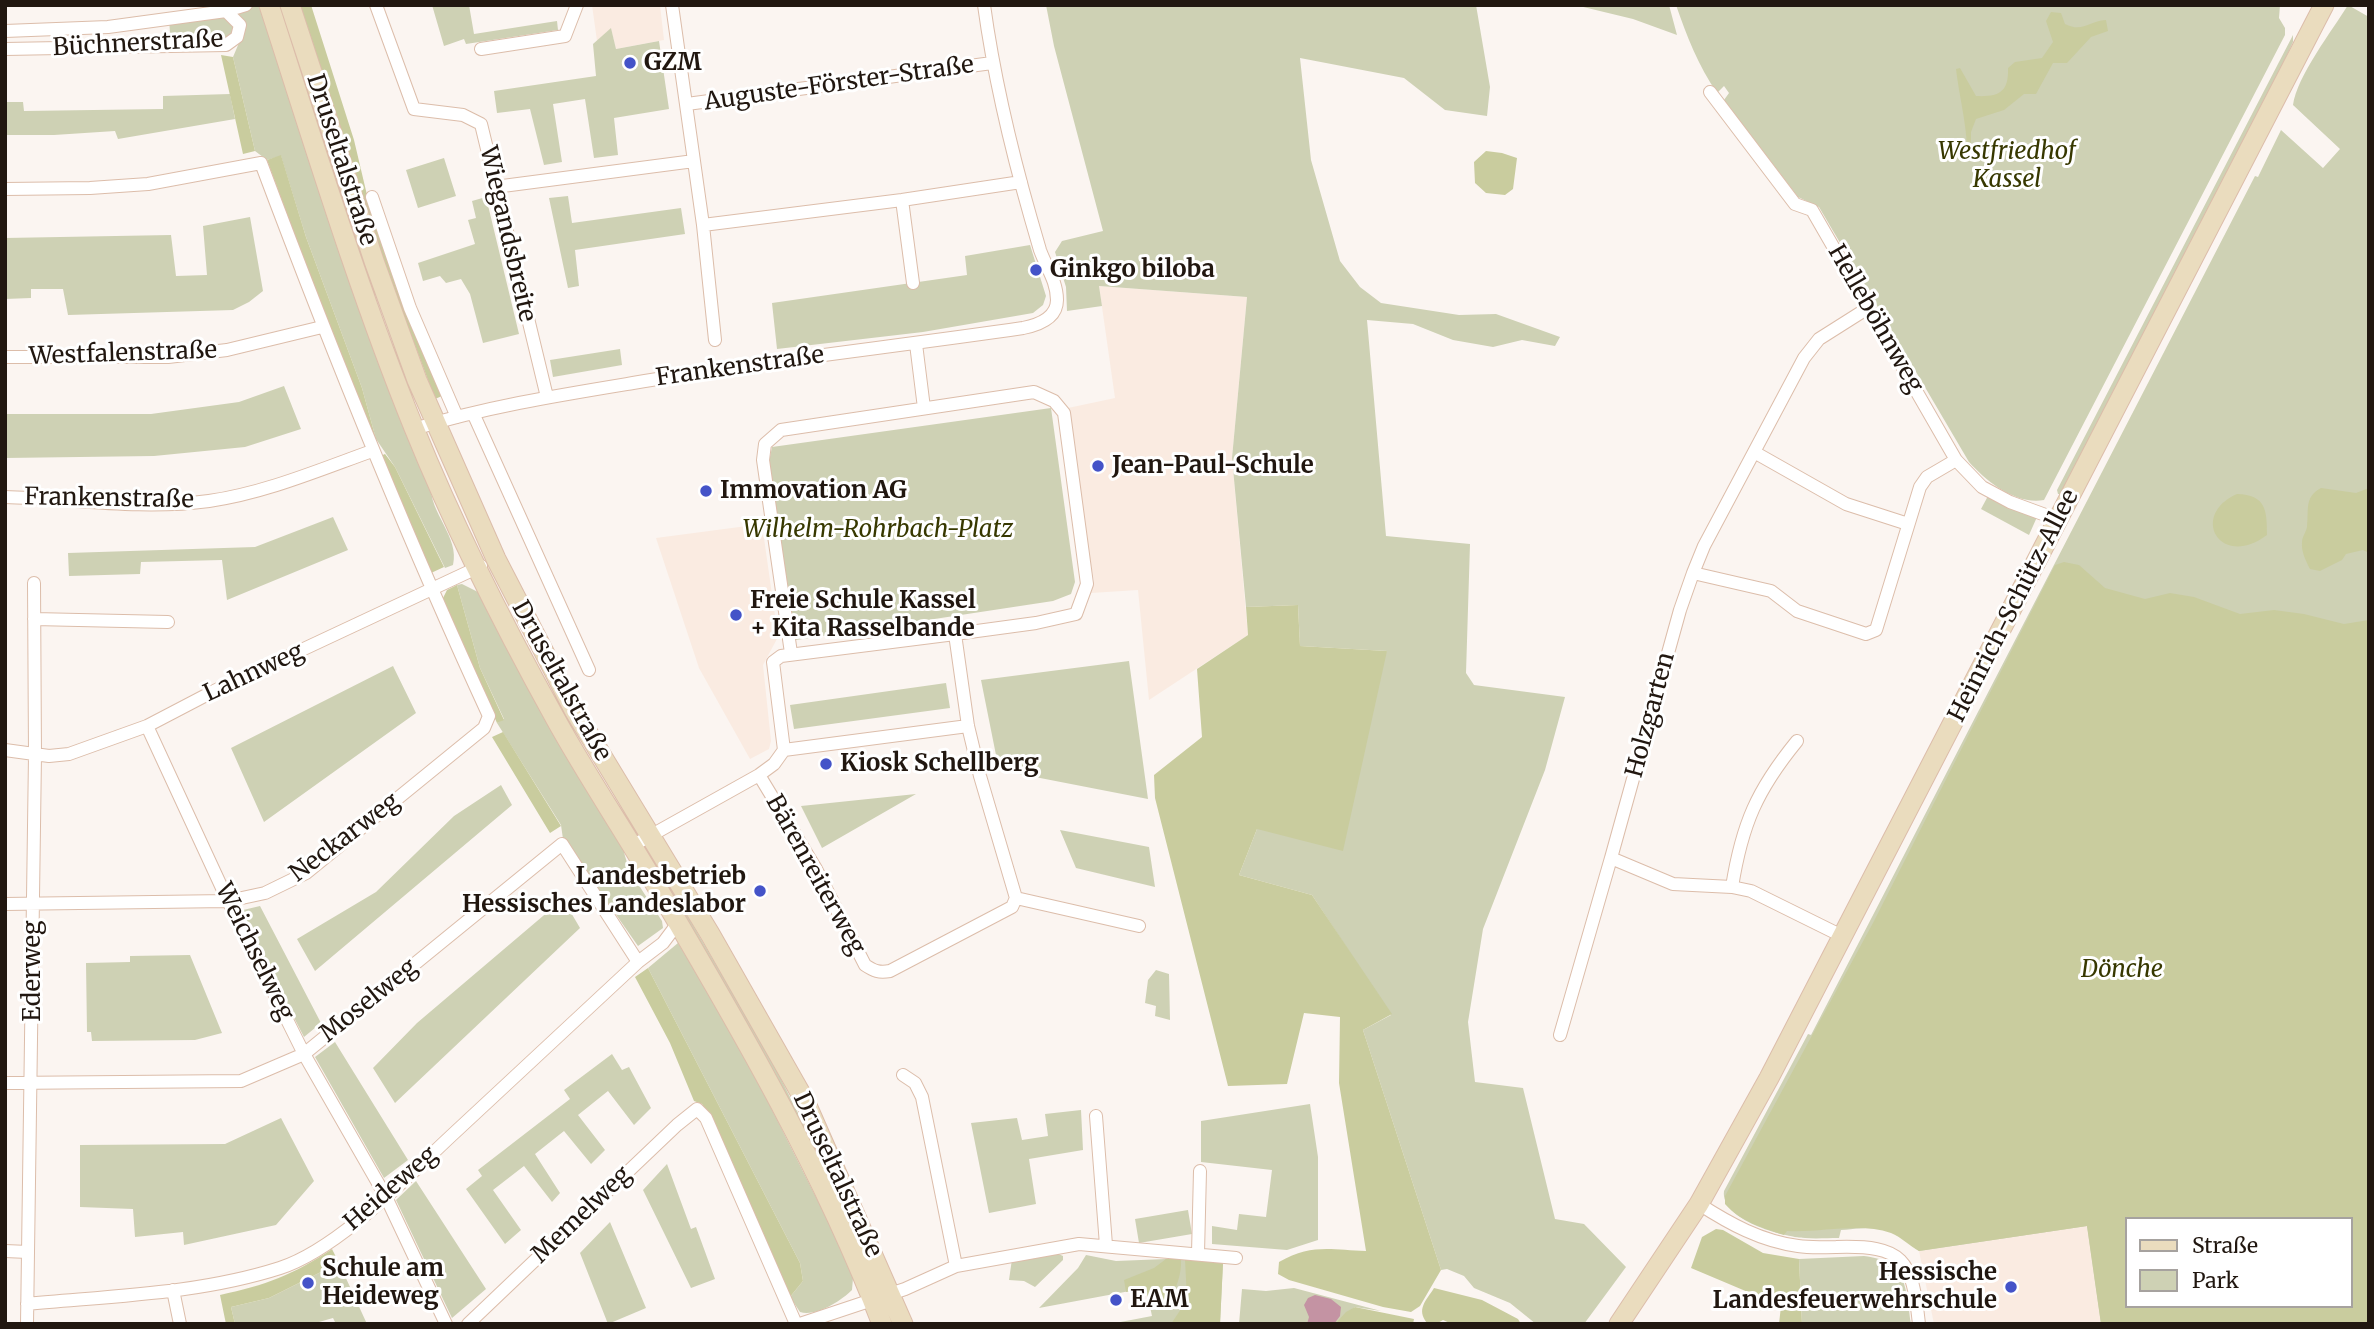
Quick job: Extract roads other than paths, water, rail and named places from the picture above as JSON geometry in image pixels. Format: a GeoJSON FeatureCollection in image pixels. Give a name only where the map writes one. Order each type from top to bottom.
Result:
{"type":"FeatureCollection","features":[{"type":"Feature","properties":{"kind":"main road","name":"Druseltalstraße"},"geometry":{"type":"LineString","coordinates":[[269,5],[362,290],[414,429],[477,568],[556,720],[678,923],[779,1099],[882,1296],[903,1324]]}},
{"type":"Feature","properties":{"kind":"main road","name":"Druseltalstraße"},"geometry":{"type":"LineString","coordinates":[[290,5],[374,261],[435,423],[496,559],[574,710],[710,934],[805,1101],[882,1296],[882,1324]]}},
{"type":"Feature","properties":{"kind":"main road","name":"Heinrich-Schütz-Allee"},"geometry":{"type":"LineString","coordinates":[[1619,1324],[1699,1204],[1844,937],[2324,5]]}},
{"type":"Feature","properties":{"kind":"street","name":"Büchnerstraße"},"geometry":{"type":"LineString","coordinates":[[5,31],[108,27],[226,11],[246,5]]}},
{"type":"Feature","properties":{"kind":"street","name":"Wiegandsbreite"},"geometry":{"type":"LineString","coordinates":[[376,5],[414,109],[463,116],[481,124],[547,397]]}},
{"type":"Feature","properties":{"kind":"street"},"geometry":{"type":"LineString","coordinates":[[481,50],[565,36],[577,5]]}},
{"type":"Feature","properties":{"kind":"street"},"geometry":{"type":"LineString","coordinates":[[672,5],[703,225],[715,340]]}},
{"type":"Feature","properties":{"kind":"street"},"geometry":{"type":"LineString","coordinates":[[703,225],[1021,182],[992,63],[984,5]]}},
{"type":"Feature","properties":{"kind":"street","name":"Büchnerstraße"},"geometry":{"type":"LineString","coordinates":[[5,49],[226,45],[237,37],[240,25],[226,11]]}},
{"type":"Feature","properties":{"kind":"street","name":"Auguste-Förster-Straße"},"geometry":{"type":"LineString","coordinates":[[687,104],[992,63]]}},
{"type":"Feature","properties":{"kind":"street","name":"Helleböhnweg"},"geometry":{"type":"LineString","coordinates":[[1710,92],[1795,204],[1812,210],[1956,460],[1982,487],[2010,502],[2059,520]]}},
{"type":"Feature","properties":{"kind":"street"},"geometry":{"type":"LineString","coordinates":[[495,187],[694,161]]}},
{"type":"Feature","properties":{"kind":"street"},"geometry":{"type":"LineString","coordinates":[[5,189],[148,184],[261,163],[322,327],[431,590]]}},
{"type":"Feature","properties":{"kind":"street","name":"Frankenstraße"},"geometry":{"type":"LineString","coordinates":[[414,429],[547,397],[708,370],[916,344],[1040,324],[1052,315],[1058,303],[1055,282],[1041,252],[1021,182]]}},
{"type":"Feature","properties":{"kind":"street","name":"Druseltalstraße"},"geometry":{"type":"LineString","coordinates":[[372,197],[410,308],[457,417]]}},
{"type":"Feature","properties":{"kind":"street"},"geometry":{"type":"LineString","coordinates":[[902,200],[913,283]]}},
{"type":"Feature","properties":{"kind":"street","name":"Holzgarten"},"geometry":{"type":"LineString","coordinates":[[1560,1035],[1680,610],[1704,546],[1804,358],[1819,339],[1868,308]]}},
{"type":"Feature","properties":{"kind":"street","name":"Westfalenstraße"},"geometry":{"type":"LineString","coordinates":[[5,357],[167,357],[228,350],[322,327]]}},
{"type":"Feature","properties":{"kind":"street"},"geometry":{"type":"LineString","coordinates":[[916,344],[924,408]]}},
{"type":"Feature","properties":{"kind":"street"},"geometry":{"type":"LineString","coordinates":[[632,846],[774,764],[784,750],[773,662],[781,656],[954,634],[1076,614],[1087,584],[1064,413],[1054,401],[1034,392],[924,408],[781,430],[765,444],[763,460],[791,653]]}},
{"type":"Feature","properties":{"kind":"street","name":"Druseltalstraße"},"geometry":{"type":"LineString","coordinates":[[472,413],[589,670]]}},
{"type":"Feature","properties":{"kind":"street","name":"Frankenstraße"},"geometry":{"type":"LineString","coordinates":[[5,497],[152,504],[208,501],[263,490],[372,451]]}},
{"type":"Feature","properties":{"kind":"street"},"geometry":{"type":"LineString","coordinates":[[1754,452],[1846,504],[1908,524]]}},
{"type":"Feature","properties":{"kind":"street"},"geometry":{"type":"LineString","coordinates":[[1693,573],[1771,591],[1797,611],[1866,634],[1877,630],[1920,487],[1927,477],[1956,460]]}},
{"type":"Feature","properties":{"kind":"street","name":"Lahnweg"},"geometry":{"type":"LineString","coordinates":[[5,750],[35,755],[69,754],[147,726],[214,691],[496,559]]}},
{"type":"Feature","properties":{"kind":"street","name":"Ederweg"},"geometry":{"type":"LineString","coordinates":[[27,1324],[32,1083],[34,583]]}},
{"type":"Feature","properties":{"kind":"street","name":"Neckarweg"},"geometry":{"type":"LineString","coordinates":[[5,904],[228,901],[265,893],[306,873],[484,728],[489,716],[431,590]]}},
{"type":"Feature","properties":{"kind":"street"},"geometry":{"type":"LineString","coordinates":[[34,619],[168,622]]}},
{"type":"Feature","properties":{"kind":"street"},"geometry":{"type":"LineString","coordinates":[[954,634],[968,726],[1016,898],[1139,926]]}},
{"type":"Feature","properties":{"kind":"street","name":"Weichselweg"},"geometry":{"type":"LineString","coordinates":[[147,726],[228,901],[304,1054],[386,1197],[446,1324]]}},
{"type":"Feature","properties":{"kind":"street"},"geometry":{"type":"LineString","coordinates":[[784,750],[968,726]]}},
{"type":"Feature","properties":{"kind":"street"},"geometry":{"type":"LineString","coordinates":[[1732,887],[1752,808],[1772,772],[1797,741]]}},
{"type":"Feature","properties":{"kind":"street","name":"Bärenreiterweg"},"geometry":{"type":"LineString","coordinates":[[759,775],[816,869],[865,965],[874,971],[890,971],[1012,906],[1016,898]]}},
{"type":"Feature","properties":{"kind":"street","name":"Moselweg"},"geometry":{"type":"LineString","coordinates":[[5,1083],[241,1081],[304,1054],[562,844],[638,962]]}},
{"type":"Feature","properties":{"kind":"street"},"geometry":{"type":"LineString","coordinates":[[1611,858],[1673,884],[1732,887],[1751,891],[1844,937]]}},
{"type":"Feature","properties":{"kind":"street","name":"Heideweg"},"geometry":{"type":"LineString","coordinates":[[27,1304],[227,1282],[280,1268],[322,1248],[386,1197],[638,962],[663,943],[678,923]]}},
{"type":"Feature","properties":{"kind":"street"},"geometry":{"type":"LineString","coordinates":[[1551,1015],[1564,1019]]}},
{"type":"Feature","properties":{"kind":"street"},"geometry":{"type":"LineString","coordinates":[[903,1075],[915,1083],[922,1097],[956,1266]]}},
{"type":"Feature","properties":{"kind":"street","name":"Memelweg"},"geometry":{"type":"LineString","coordinates":[[468,1324],[677,1125],[698,1110],[706,1118],[798,1324]]}},
{"type":"Feature","properties":{"kind":"street"},"geometry":{"type":"LineString","coordinates":[[1096,1116],[1106,1245]]}},
{"type":"Feature","properties":{"kind":"street"},"geometry":{"type":"LineString","coordinates":[[1198,1253],[1200,1171]]}},
{"type":"Feature","properties":{"kind":"street"},"geometry":{"type":"LineString","coordinates":[[1699,1204],[1740,1228],[1773,1241],[1810,1248],[1876,1247],[1889,1252],[1901,1259],[1911,1274],[1916,1290],[1919,1324]]}},
{"type":"Feature","properties":{"kind":"street"},"geometry":{"type":"LineString","coordinates":[[798,1324],[882,1296],[956,1266],[1079,1244],[1236,1258]]}},
{"type":"Feature","properties":{"kind":"street"},"geometry":{"type":"LineString","coordinates":[[5,1251],[28,1252]]}},
{"type":"Feature","properties":{"kind":"street"},"geometry":{"type":"LineString","coordinates":[[173,1290],[180,1324]]}},
{"type":"Feature","properties":{"kind":"place","name":"GZM"},"geometry":{"type":"Point","coordinates":[630,63]}},
{"type":"Feature","properties":{"kind":"place","name":"Ginkgo biloba"},"geometry":{"type":"Point","coordinates":[1036,270]}},
{"type":"Feature","properties":{"kind":"place","name":"Jean-Paul-Schule"},"geometry":{"type":"Point","coordinates":[1098,466]}},
{"type":"Feature","properties":{"kind":"place","name":"Immovation AG"},"geometry":{"type":"Point","coordinates":[706,491]}},
{"type":"Feature","properties":{"kind":"place","name":"Freie Schule Kassel + Kita Rasselbande"},"geometry":{"type":"Point","coordinates":[736,615]}},
{"type":"Feature","properties":{"kind":"place","name":"Kiosk Schellberg"},"geometry":{"type":"Point","coordinates":[826,764]}},
{"type":"Feature","properties":{"kind":"place","name":"Landesbetrieb Hessisches Landeslabor"},"geometry":{"type":"Point","coordinates":[760,891]}},
{"type":"Feature","properties":{"kind":"place","name":"Schule am Heideweg"},"geometry":{"type":"Point","coordinates":[308,1283]}},
{"type":"Feature","properties":{"kind":"place","name":"Hessische Landesfeuerwehrschule"},"geometry":{"type":"Point","coordinates":[2011,1287]}},
{"type":"Feature","properties":{"kind":"place","name":"EAM"},"geometry":{"type":"Point","coordinates":[1116,1300]}},
{"type":"Feature","properties":{"kind":"park label","name":"Westfriedhof Kassel"},"geometry":{"type":"Point","coordinates":[2007,166]}},
{"type":"Feature","properties":{"kind":"park label","name":"Wilhelm-Rohrbach-Platz"},"geometry":{"type":"Point","coordinates":[878,530]}},
{"type":"Feature","properties":{"kind":"park label","name":"Dönche"},"geometry":{"type":"Point","coordinates":[2122,970]}}]}
